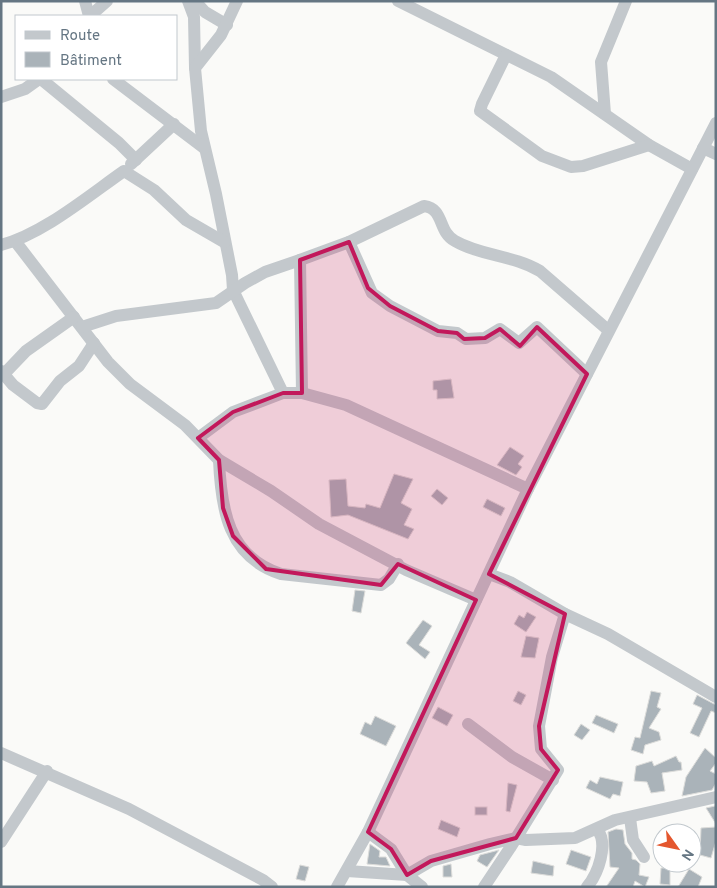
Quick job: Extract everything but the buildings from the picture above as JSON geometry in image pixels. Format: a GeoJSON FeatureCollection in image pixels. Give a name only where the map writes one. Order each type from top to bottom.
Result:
{"type":"FeatureCollection","features":[{"type":"Feature","properties":{"kind":"street"},"geometry":{"type":"LineString","coordinates":[[85,1],[89,15]]}},
{"type":"Feature","properties":{"kind":"street"},"geometry":{"type":"LineString","coordinates":[[90,15],[107,1]]}},
{"type":"Feature","properties":{"kind":"street"},"geometry":{"type":"LineString","coordinates":[[188,1],[194,16],[195,68],[204,148],[216,194],[232,275],[232,290],[283,393]]}},
{"type":"Feature","properties":{"kind":"street"},"geometry":{"type":"LineString","coordinates":[[195,1],[206,12],[227,25]]}},
{"type":"Feature","properties":{"kind":"street"},"geometry":{"type":"LineString","coordinates":[[195,68],[227,25],[237,1]]}},
{"type":"Feature","properties":{"kind":"street"},"geometry":{"type":"LineString","coordinates":[[398,1],[551,77],[649,145],[692,170]]}},
{"type":"Feature","properties":{"kind":"street"},"geometry":{"type":"LineString","coordinates":[[605,114],[601,62],[626,1]]}},
{"type":"Feature","properties":{"kind":"street"},"geometry":{"type":"LineString","coordinates":[[506,55],[480,111],[542,156],[571,167],[583,166],[649,145]]}},
{"type":"Feature","properties":{"kind":"street"},"geometry":{"type":"LineString","coordinates":[[1,97],[26,89],[39,80]]}},
{"type":"Feature","properties":{"kind":"street"},"geometry":{"type":"LineString","coordinates":[[41,80],[119,143],[136,160]]}},
{"type":"Feature","properties":{"kind":"street"},"geometry":{"type":"LineString","coordinates":[[114,80],[204,148]]}},
{"type":"Feature","properties":{"kind":"street"},"geometry":{"type":"LineString","coordinates":[[338,887],[368,832],[528,489],[716,123]]}},
{"type":"Feature","properties":{"kind":"street"},"geometry":{"type":"LineString","coordinates":[[1,245],[15,241],[53,220],[124,171],[174,124]]}},
{"type":"Feature","properties":{"kind":"street"},"geometry":{"type":"LineString","coordinates":[[703,148],[716,154]]}},
{"type":"Feature","properties":{"kind":"street"},"geometry":{"type":"LineString","coordinates":[[124,171],[154,190],[186,220],[224,242]]}},
{"type":"Feature","properties":{"kind":"street"},"geometry":{"type":"LineString","coordinates":[[94,343],[79,366],[60,380],[42,404],[37,403],[19,390],[2,373],[26,351],[78,322],[209,304],[223,299],[232,290],[265,272],[349,242],[399,216],[424,206],[431,207],[440,214],[443,230],[455,241],[528,264],[540,271],[608,330]]}},
{"type":"Feature","properties":{"kind":"street"},"geometry":{"type":"LineString","coordinates":[[15,241],[108,362],[130,384],[169,413],[198,438],[218,460],[271,491],[319,524],[398,564],[476,600]]}},
{"type":"Feature","properties":{"kind":"street"},"geometry":{"type":"LineString","coordinates":[[349,242],[368,288],[390,306],[438,331],[457,333],[466,339],[485,338],[500,330],[520,343],[534,328],[540,328],[586,374]]}},
{"type":"Feature","properties":{"kind":"street"},"geometry":{"type":"LineString","coordinates":[[300,260],[302,393]]}},
{"type":"Feature","properties":{"kind":"street"},"geometry":{"type":"LineString","coordinates":[[198,438],[233,412],[283,393],[302,393],[346,405],[528,489]]}},
{"type":"Feature","properties":{"kind":"street"},"geometry":{"type":"LineString","coordinates":[[218,460],[220,494],[227,523],[242,547],[266,569],[281,574],[381,585],[389,579],[398,564]]}},
{"type":"Feature","properties":{"kind":"street"},"geometry":{"type":"LineString","coordinates":[[489,574],[510,582],[565,614],[616,638],[716,697]]}},
{"type":"Feature","properties":{"kind":"street"},"geometry":{"type":"LineString","coordinates":[[484,887],[558,770],[541,749],[539,726],[552,657],[565,614]]}},
{"type":"Feature","properties":{"kind":"street"},"geometry":{"type":"LineString","coordinates":[[468,724],[512,757],[553,780]]}},
{"type":"Feature","properties":{"kind":"street"},"geometry":{"type":"LineString","coordinates":[[1,753],[47,771],[129,809],[263,880],[272,887]]}},
{"type":"Feature","properties":{"kind":"street"},"geometry":{"type":"LineString","coordinates":[[1,842],[47,771]]}},
{"type":"Feature","properties":{"kind":"street"},"geometry":{"type":"LineString","coordinates":[[347,871],[407,875],[431,861],[516,838],[526,840],[574,838],[615,820],[716,797]]}},
{"type":"Feature","properties":{"kind":"street"},"geometry":{"type":"LineString","coordinates":[[630,818],[633,840],[644,856]]}},
{"type":"Feature","properties":{"kind":"street"},"geometry":{"type":"LineString","coordinates":[[587,887],[598,871],[602,841],[597,829]]}},
{"type":"Feature","properties":{"kind":"street"},"geometry":{"type":"LineString","coordinates":[[368,832],[391,849],[407,875],[422,887]]}},
{"type":"Feature","properties":{"kind":"highlighted area"},"geometry":{"type":"Polygon","coordinates":[[[349,242],[368,288],[390,306],[438,331],[457,333],[464,339],[485,338],[500,329],[520,346],[537,327],[587,374],[489,574],[565,614],[539,726],[541,749],[558,770],[516,838],[431,861],[407,875],[391,849],[368,832],[476,600],[398,564],[381,585],[266,569],[233,536],[223,508],[219,460],[198,438],[233,412],[283,393],[302,393],[300,260],[349,242]]]}}]}
